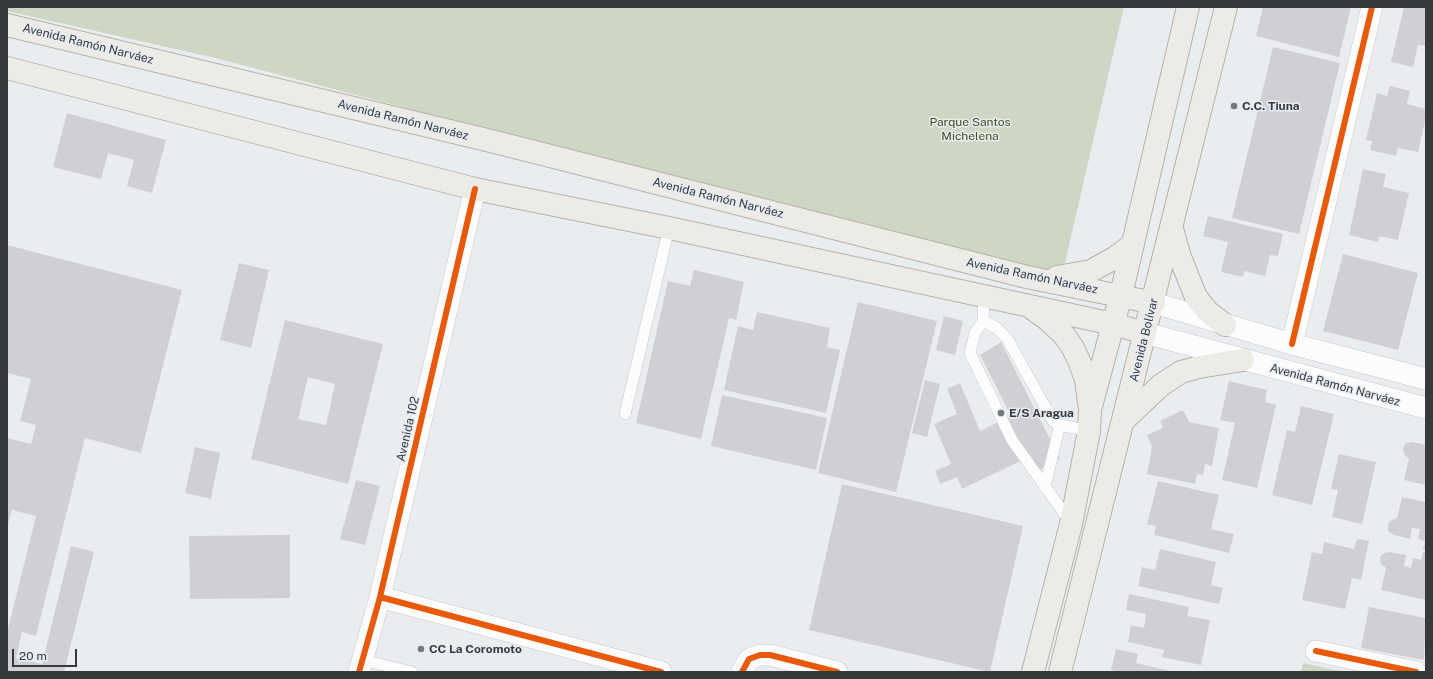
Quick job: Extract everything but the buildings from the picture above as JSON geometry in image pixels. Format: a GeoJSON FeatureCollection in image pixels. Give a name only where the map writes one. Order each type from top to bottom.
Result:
{"type":"FeatureCollection","features":[{"type":"Feature","properties":{"kind":"main road"},"geometry":{"type":"LineString","coordinates":[[1090,410],[1121,295],[1188,7]]}},
{"type":"Feature","properties":{"kind":"main road","name":"Avenida Bolívar"},"geometry":{"type":"LineString","coordinates":[[1060,672],[1125,419],[1226,7]]}},
{"type":"Feature","properties":{"kind":"main road","name":"Avenida Ramón Narváez"},"geometry":{"type":"LineString","coordinates":[[7,25],[484,139],[1038,279],[1154,302]]}},
{"type":"Feature","properties":{"kind":"main road","name":"Avenida Ramón Narváez"},"geometry":{"type":"LineString","coordinates":[[7,68],[475,189],[669,228],[1113,324],[1145,333]]}},
{"type":"Feature","properties":{"kind":"main road"},"geometry":{"type":"LineString","coordinates":[[1172,228],[1180,256],[1196,297],[1208,312],[1225,325]]}},
{"type":"Feature","properties":{"kind":"main road"},"geometry":{"type":"LineString","coordinates":[[1038,279],[1091,271],[1116,257],[1133,244]]}},
{"type":"Feature","properties":{"kind":"main road"},"geometry":{"type":"LineString","coordinates":[[1029,306],[1048,320],[1064,335],[1073,348],[1086,380],[1090,410],[1089,431],[1071,524],[1033,672]]}},
{"type":"Feature","properties":{"kind":"main road"},"geometry":{"type":"LineString","coordinates":[[1125,419],[1161,385],[1181,372],[1199,367],[1243,360]]}},
{"type":"Feature","properties":{"kind":"street"},"geometry":{"type":"LineString","coordinates":[[1292,344],[1372,7]]}},
{"type":"Feature","properties":{"kind":"street","name":"Avenida 102"},"geometry":{"type":"LineString","coordinates":[[361,666],[380,597],[475,189]]}},
{"type":"Feature","properties":{"kind":"street","name":"Avenida Ramón Narváez"},"geometry":{"type":"LineString","coordinates":[[1154,302],[1225,325],[1292,344],[1426,379]]}},
{"type":"Feature","properties":{"kind":"street","name":"Avenida Ramón Narváez"},"geometry":{"type":"LineString","coordinates":[[1145,333],[1426,408]]}},
{"type":"Feature","properties":{"kind":"street"},"geometry":{"type":"LineString","coordinates":[[380,597],[661,672]]}},
{"type":"Feature","properties":{"kind":"street"},"geometry":{"type":"LineString","coordinates":[[1316,651],[1416,672]]}},
{"type":"Feature","properties":{"kind":"street"},"geometry":{"type":"LineString","coordinates":[[742,672],[749,658],[760,655],[770,655],[837,672]]}},
{"type":"Feature","properties":{"kind":"lane"},"geometry":{"type":"LineString","coordinates":[[625,414],[669,228]]}},
{"type":"Feature","properties":{"kind":"lane"},"geometry":{"type":"LineString","coordinates":[[984,297],[983,321],[975,333],[970,353],[1012,440],[1071,524]]}},
{"type":"Feature","properties":{"kind":"lane"},"geometry":{"type":"LineString","coordinates":[[983,321],[997,328],[1008,340],[1053,421],[1060,425],[1089,431]]}},
{"type":"Feature","properties":{"kind":"lane"},"geometry":{"type":"LineString","coordinates":[[1045,486],[1060,425]]}},
{"type":"Feature","properties":{"kind":"lane"},"geometry":{"type":"LineString","coordinates":[[361,666],[412,672]]}},
{"type":"Feature","properties":{"kind":"green space","name":"Parque Santos Michelena"},"geometry":{"type":"Polygon","coordinates":[[[7,7],[1124,7],[1061,280],[211,57],[7,11],[7,7]]]}},
{"type":"Feature","properties":{"kind":"green space"},"geometry":{"type":"Polygon","coordinates":[[[1303,663],[1345,672],[1301,672],[1303,663]]]}},
{"type":"Feature","properties":{"kind":"cycle path"},"geometry":{"type":"LineString","coordinates":[[1292,344],[1372,7]]}},
{"type":"Feature","properties":{"kind":"cycle path"},"geometry":{"type":"LineString","coordinates":[[359,672],[380,597],[475,189]]}},
{"type":"Feature","properties":{"kind":"cycle path"},"geometry":{"type":"LineString","coordinates":[[380,597],[661,672]]}},
{"type":"Feature","properties":{"kind":"cycle path"},"geometry":{"type":"LineString","coordinates":[[1316,651],[1416,672]]}},
{"type":"Feature","properties":{"kind":"cycle path"},"geometry":{"type":"LineString","coordinates":[[742,672],[749,659],[760,655],[770,655],[837,672]]}},
{"type":"Feature","properties":{"kind":"place","name":"C.C. Tiuna"},"geometry":{"type":"Point","coordinates":[1234,106]}},
{"type":"Feature","properties":{"kind":"place","name":"E/S Aragua"},"geometry":{"type":"Point","coordinates":[1001,413]}},
{"type":"Feature","properties":{"kind":"place","name":"CC La Coromoto"},"geometry":{"type":"Point","coordinates":[421,649]}}]}
